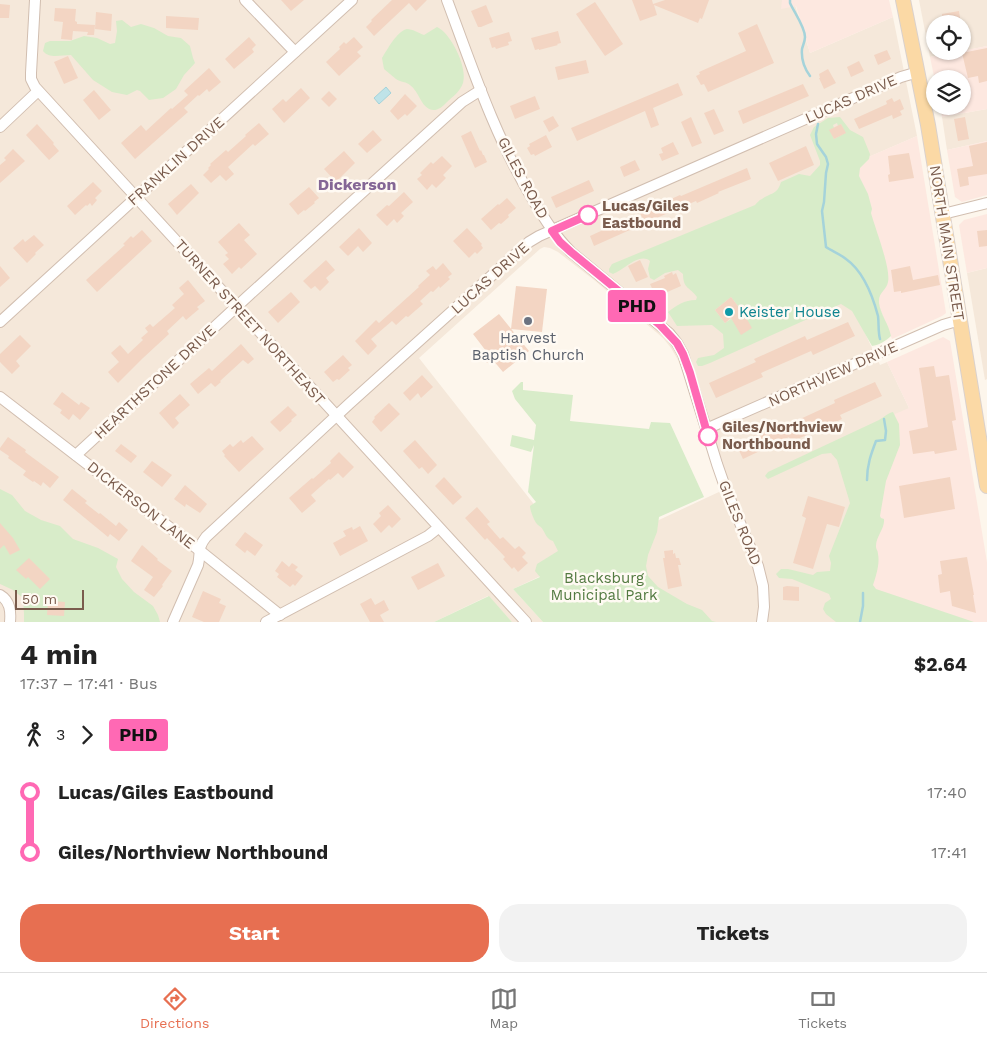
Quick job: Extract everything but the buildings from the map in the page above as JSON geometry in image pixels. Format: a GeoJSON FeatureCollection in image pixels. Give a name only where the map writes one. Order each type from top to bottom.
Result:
{"type":"FeatureCollection","features":[{"type":"Feature","properties":{"kind":"main road","name":"NORTH MAIN STREET"},"geometry":{"type":"LineString","coordinates":[[903,0],[930,133],[987,486]]}},
{"type":"Feature","properties":{"kind":"street","name":"TURNER STREET NORTHEAST"},"geometry":{"type":"LineString","coordinates":[[36,0],[31,73],[33,84],[38,91],[526,622]]}},
{"type":"Feature","properties":{"kind":"street"},"geometry":{"type":"LineString","coordinates":[[245,0],[295,52]]}},
{"type":"Feature","properties":{"kind":"street","name":"FRANKLIN DRIVE"},"geometry":{"type":"LineString","coordinates":[[0,322],[352,0]]}},
{"type":"Feature","properties":{"kind":"street","name":"GILES ROAD"},"geometry":{"type":"LineString","coordinates":[[446,0],[481,90],[514,166],[552,231],[571,252],[660,325],[677,343],[683,354],[725,487],[758,566],[763,586],[764,607],[762,622]]}},
{"type":"Feature","properties":{"kind":"street","name":"LUCAS DRIVE"},"geometry":{"type":"LineString","coordinates":[[173,622],[198,565],[201,543],[206,537],[528,242],[893,81],[918,72]]}},
{"type":"Feature","properties":{"kind":"street","name":"HEARTHSTONE DRIVE"},"geometry":{"type":"LineString","coordinates":[[76,455],[462,102],[481,90]]}},
{"type":"Feature","properties":{"kind":"street"},"geometry":{"type":"LineString","coordinates":[[0,126],[38,91]]}},
{"type":"Feature","properties":{"kind":"street"},"geometry":{"type":"LineString","coordinates":[[943,214],[987,203]]}},
{"type":"Feature","properties":{"kind":"street","name":"NORTHVIEW DRIVE"},"geometry":{"type":"LineString","coordinates":[[706,429],[943,325],[960,320]]}},
{"type":"Feature","properties":{"kind":"street","name":"DICKERSON LANE"},"geometry":{"type":"LineString","coordinates":[[0,397],[199,550],[280,615]]}},
{"type":"Feature","properties":{"kind":"street"},"geometry":{"type":"LineString","coordinates":[[266,622],[428,536],[438,528]]}},
{"type":"Feature","properties":{"kind":"street"},"geometry":{"type":"LineString","coordinates":[[0,595],[9,605],[10,622]]}},
{"type":"Feature","properties":{"kind":"shaded area"},"geometry":{"type":"Polygon","coordinates":[[[0,0],[782,0],[782,8],[795,5],[810,53],[893,17],[917,136],[691,234],[848,297],[880,365],[887,362],[909,408],[847,622],[662,622],[645,604],[631,533],[721,491],[684,375],[671,348],[663,338],[594,280],[558,252],[544,247],[419,358],[577,559],[513,589],[543,622],[512,622],[488,596],[434,622],[0,622],[0,0]]]}},
{"type":"Feature","properties":{"kind":"shaded area"},"geometry":{"type":"Polygon","coordinates":[[[782,0],[889,0],[893,17],[810,53],[796,6],[781,9],[782,0]]]}},
{"type":"Feature","properties":{"kind":"shaded area"},"geometry":{"type":"Polygon","coordinates":[[[919,0],[987,0],[987,46],[971,49],[971,15],[926,15],[926,36],[919,0]]]}},
{"type":"Feature","properties":{"kind":"shaded area"},"geometry":{"type":"Polygon","coordinates":[[[987,46],[987,109],[971,112],[971,70],[933,70],[931,60],[971,60],[971,49],[987,46]]]}},
{"type":"Feature","properties":{"kind":"shaded area"},"geometry":{"type":"Polygon","coordinates":[[[987,109],[987,141],[947,150],[942,117],[971,115],[971,112],[987,109]]]}},
{"type":"Feature","properties":{"kind":"shaded area"},"geometry":{"type":"Polygon","coordinates":[[[917,136],[946,313],[892,339],[871,287],[852,164],[917,136]]]}},
{"type":"Feature","properties":{"kind":"shaded area"},"geometry":{"type":"Polygon","coordinates":[[[987,141],[987,195],[962,202],[955,197],[947,150],[987,141]]]}},
{"type":"Feature","properties":{"kind":"shaded area"},"geometry":{"type":"Polygon","coordinates":[[[987,214],[987,268],[967,273],[959,225],[964,220],[987,214]]]}},
{"type":"Feature","properties":{"kind":"shaded area"},"geometry":{"type":"Polygon","coordinates":[[[987,268],[987,379],[985,380],[967,273],[987,268]]]}},
{"type":"Feature","properties":{"kind":"shaded area"},"geometry":{"type":"Polygon","coordinates":[[[943,337],[950,341],[987,562],[987,622],[952,622],[855,588],[895,414],[909,408],[887,362],[943,337]]]}},
{"type":"Feature","properties":{"kind":"green space"},"geometry":{"type":"Polygon","coordinates":[[[122,20],[131,27],[141,24],[154,28],[168,36],[181,38],[190,46],[195,63],[184,75],[176,89],[163,98],[149,100],[137,90],[127,95],[112,92],[93,80],[71,55],[52,56],[43,51],[45,43],[50,41],[70,41],[84,36],[97,38],[110,44],[115,43],[116,21],[122,20]]]}},
{"type":"Feature","properties":{"kind":"green space"},"geometry":{"type":"Polygon","coordinates":[[[437,27],[453,43],[461,60],[464,77],[458,92],[438,109],[434,110],[426,107],[410,85],[399,81],[384,69],[382,58],[403,30],[409,29],[424,35],[437,27]]]}},
{"type":"Feature","properties":{"kind":"green space"},"geometry":{"type":"Polygon","coordinates":[[[840,117],[850,130],[863,137],[870,154],[869,159],[860,168],[859,176],[868,194],[872,209],[871,213],[887,267],[888,282],[880,296],[879,303],[891,336],[887,340],[872,346],[852,311],[841,304],[710,363],[698,366],[696,362],[698,358],[714,355],[724,348],[723,334],[712,325],[677,326],[668,312],[681,303],[696,300],[697,297],[684,283],[683,274],[678,270],[665,273],[654,280],[650,278],[648,269],[650,261],[646,259],[636,260],[613,274],[609,272],[609,269],[612,264],[755,205],[776,191],[781,182],[799,174],[810,176],[820,165],[820,161],[810,135],[814,127],[828,118],[840,117]],[[837,123],[830,130],[834,139],[845,133],[841,124],[838,126],[837,123]],[[731,297],[715,310],[725,323],[731,319],[734,321],[744,314],[731,297]]]}},
{"type":"Feature","properties":{"kind":"green space"},"geometry":{"type":"Polygon","coordinates":[[[523,382],[523,390],[573,395],[570,421],[649,429],[651,422],[670,423],[704,497],[659,517],[657,532],[648,555],[646,566],[648,576],[658,587],[687,604],[702,610],[712,621],[716,622],[543,622],[513,589],[540,577],[535,571],[537,564],[558,551],[553,541],[548,538],[542,528],[536,523],[530,506],[536,502],[528,492],[534,445],[531,452],[510,446],[512,435],[534,440],[536,425],[515,399],[512,391],[523,382]]]}},
{"type":"Feature","properties":{"kind":"green space"},"geometry":{"type":"Polygon","coordinates":[[[893,412],[899,424],[900,445],[886,481],[880,516],[884,519],[884,523],[876,542],[878,562],[873,585],[876,589],[974,622],[836,622],[823,609],[825,603],[831,599],[829,594],[792,579],[779,578],[776,574],[781,569],[813,575],[817,572],[830,571],[831,563],[829,556],[850,503],[837,460],[831,453],[822,454],[768,479],[765,476],[768,472],[893,412]]]}},
{"type":"Feature","properties":{"kind":"green space"},"geometry":{"type":"Polygon","coordinates":[[[0,489],[12,495],[25,511],[41,520],[60,526],[73,539],[98,548],[118,559],[116,567],[122,579],[134,592],[153,606],[160,622],[24,622],[23,598],[13,590],[0,584],[0,489]]]}},
{"type":"Feature","properties":{"kind":"green space","name":"Blacksburg Municipal Park"},"geometry":{"type":"Polygon","coordinates":[[[489,596],[512,622],[434,622],[489,596]]]}},
{"type":"Feature","properties":{"kind":"water"},"geometry":{"type":"Polygon","coordinates":[[[386,87],[391,93],[379,104],[374,98],[386,87]]]}},
{"type":"Feature","properties":{"kind":"waterway"},"geometry":{"type":"LineString","coordinates":[[790,0],[805,33],[802,57],[810,76]]}},
{"type":"Feature","properties":{"kind":"waterway"},"geometry":{"type":"LineString","coordinates":[[818,124],[817,144],[826,157],[828,164],[822,211],[826,247],[846,259],[862,277],[876,309],[880,339]]}},
{"type":"Feature","properties":{"kind":"waterway"},"geometry":{"type":"LineString","coordinates":[[867,480],[871,455],[876,441],[885,440],[884,419]]}},
{"type":"Feature","properties":{"kind":"waterway"},"geometry":{"type":"LineString","coordinates":[[860,622],[863,593]]}},
{"type":"Feature","properties":{"kind":"bus line","name":"PHD"},"geometry":{"type":"LineString","coordinates":[[588,215],[552,231],[571,252],[660,325],[677,343],[690,373],[708,436]]}},
{"type":"Feature","properties":{"kind":"place","name":"Lucas/Giles Eastbound"},"geometry":{"type":"Point","coordinates":[588,215]}},
{"type":"Feature","properties":{"kind":"place","name":"Keister House"},"geometry":{"type":"Point","coordinates":[729,312]}},
{"type":"Feature","properties":{"kind":"place","name":"Harvest Baptish Church"},"geometry":{"type":"Point","coordinates":[528,321]}},
{"type":"Feature","properties":{"kind":"place","name":"Giles/Northview Northbound"},"geometry":{"type":"Point","coordinates":[708,436]}},
{"type":"Feature","properties":{"kind":"district","name":"Dickerson"},"geometry":{"type":"Point","coordinates":[357,184]}}]}
